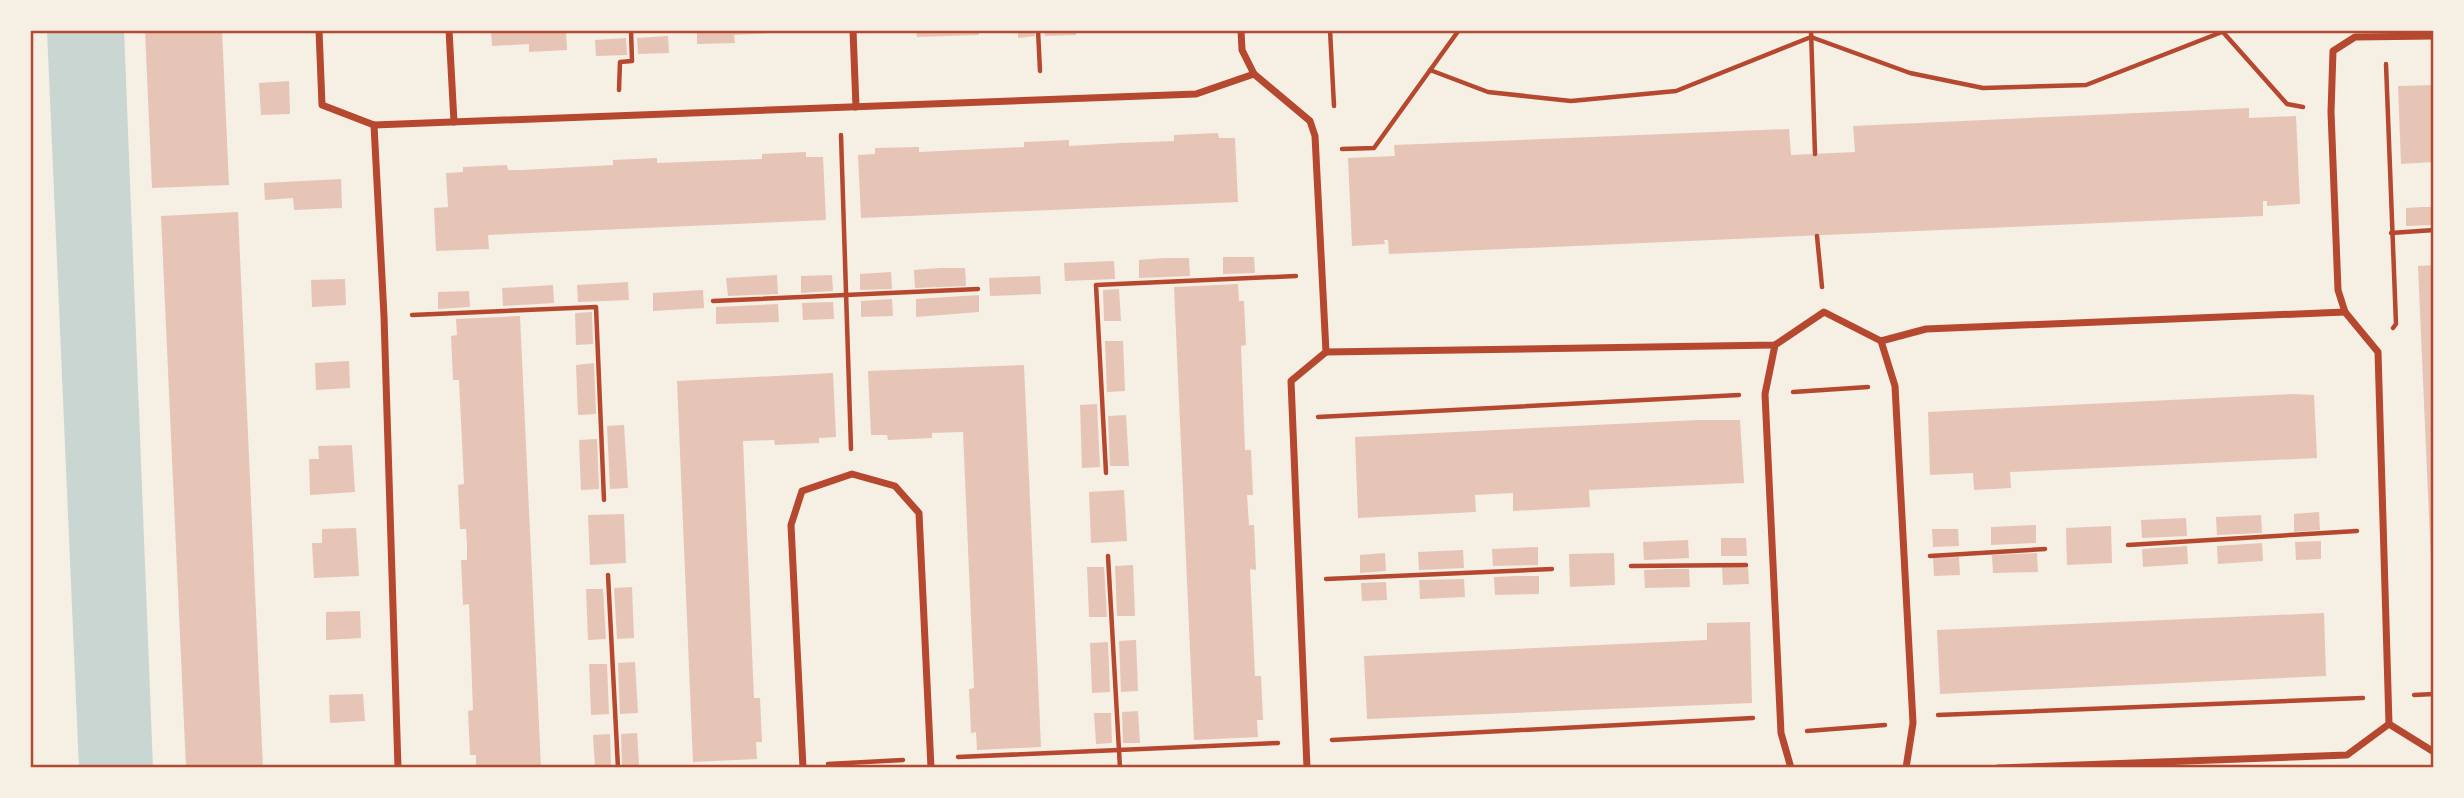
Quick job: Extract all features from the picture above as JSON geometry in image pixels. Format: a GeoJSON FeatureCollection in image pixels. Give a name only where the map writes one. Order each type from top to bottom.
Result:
{"type":"FeatureCollection","features":[{"type":"Feature","properties":{"kind":"street"},"geometry":{"type":"LineString","coordinates":[[318,30],[322,105],[374,125],[1196,94],[1254,74]]}},
{"type":"Feature","properties":{"kind":"street"},"geometry":{"type":"LineString","coordinates":[[449,30],[454,122]]}},
{"type":"Feature","properties":{"kind":"street"},"geometry":{"type":"LineString","coordinates":[[853,30],[856,107]]}},
{"type":"Feature","properties":{"kind":"street"},"geometry":{"type":"LineString","coordinates":[[1241,30],[1242,50],[1254,74],[1310,121],[1315,136],[1326,352]]}},
{"type":"Feature","properties":{"kind":"street"},"geometry":{"type":"LineString","coordinates":[[2389,724],[2378,352],[2345,312],[2338,290],[2331,112],[2333,51],[2357,33],[2385,37],[2434,36]]}},
{"type":"Feature","properties":{"kind":"street"},"geometry":{"type":"LineString","coordinates":[[374,125],[384,316],[398,768]]}},
{"type":"Feature","properties":{"kind":"street"},"geometry":{"type":"LineString","coordinates":[[1307,768],[1291,381],[1326,352],[1775,345],[1824,312],[1881,341],[1926,329],[2345,312]]}},
{"type":"Feature","properties":{"kind":"street"},"geometry":{"type":"LineString","coordinates":[[1881,341],[1895,386],[1913,723],[1906,768]]}},
{"type":"Feature","properties":{"kind":"street"},"geometry":{"type":"LineString","coordinates":[[1775,345],[1765,394],[1782,733],[1791,768]]}},
{"type":"Feature","properties":{"kind":"street"},"geometry":{"type":"LineString","coordinates":[[803,768],[791,525],[802,491],[852,474],[895,486],[919,513],[931,768]]}},
{"type":"Feature","properties":{"kind":"street"},"geometry":{"type":"LineString","coordinates":[[2389,724],[2434,752]]}},
{"type":"Feature","properties":{"kind":"street"},"geometry":{"type":"LineString","coordinates":[[1998,768],[2347,755],[2389,724]]}},
{"type":"Feature","properties":{"kind":"path"},"geometry":{"type":"LineString","coordinates":[[619,116],[620,62],[632,61],[631,30]]}},
{"type":"Feature","properties":{"kind":"path"},"geometry":{"type":"LineString","coordinates":[[1038,30],[1041,100]]}},
{"type":"Feature","properties":{"kind":"path"},"geometry":{"type":"LineString","coordinates":[[1330,30],[1334,109]]}},
{"type":"Feature","properties":{"kind":"path"},"geometry":{"type":"LineString","coordinates":[[1316,149],[1374,148],[1459,30]]}},
{"type":"Feature","properties":{"kind":"path"},"geometry":{"type":"LineString","coordinates":[[1811,30],[1815,154]]}},
{"type":"Feature","properties":{"kind":"path"},"geometry":{"type":"LineString","coordinates":[[1430,70],[1488,92],[1571,101],[1676,91],[1811,37],[1910,73],[1983,88],[2086,85],[2221,31],[2287,104],[2331,112]]}},
{"type":"Feature","properties":{"kind":"path"},"geometry":{"type":"LineString","coordinates":[[2378,352],[2396,324],[2385,37]]}},
{"type":"Feature","properties":{"kind":"path"},"geometry":{"type":"LineString","coordinates":[[840,108],[852,474]]}},
{"type":"Feature","properties":{"kind":"path"},"geometry":{"type":"LineString","coordinates":[[2391,233],[2434,230]]}},
{"type":"Feature","properties":{"kind":"path"},"geometry":{"type":"LineString","coordinates":[[1817,236],[1824,312]]}},
{"type":"Feature","properties":{"kind":"path"},"geometry":{"type":"LineString","coordinates":[[1106,473],[1096,285],[1322,275]]}},
{"type":"Feature","properties":{"kind":"path"},"geometry":{"type":"LineString","coordinates":[[713,301],[978,289]]}},
{"type":"Feature","properties":{"kind":"path"},"geometry":{"type":"LineString","coordinates":[[384,316],[596,307],[604,500]]}},
{"type":"Feature","properties":{"kind":"path"},"geometry":{"type":"LineString","coordinates":[[1292,418],[1895,386]]}},
{"type":"Feature","properties":{"kind":"path"},"geometry":{"type":"LineString","coordinates":[[2127,545],[2382,529]]}},
{"type":"Feature","properties":{"kind":"path"},"geometry":{"type":"LineString","coordinates":[[1905,558],[2045,549]]}},
{"type":"Feature","properties":{"kind":"path"},"geometry":{"type":"LineString","coordinates":[[1108,556],[1120,768]]}},
{"type":"Feature","properties":{"kind":"path"},"geometry":{"type":"LineString","coordinates":[[1631,566],[1774,565]]}},
{"type":"Feature","properties":{"kind":"path"},"geometry":{"type":"LineString","coordinates":[[1300,581],[1552,569]]}},
{"type":"Feature","properties":{"kind":"path"},"geometry":{"type":"LineString","coordinates":[[608,575],[618,768]]}},
{"type":"Feature","properties":{"kind":"path"},"geometry":{"type":"LineString","coordinates":[[1782,733],[1913,723],[1936,715],[2434,695]]}},
{"type":"Feature","properties":{"kind":"shaded area"},"geometry":{"type":"Polygon","coordinates":[[[47,30],[124,30],[153,768],[79,768],[47,30]]]}},
{"type":"Feature","properties":{"kind":"building"},"geometry":{"type":"Polygon","coordinates":[[[145,30],[222,30],[229,185],[152,188],[145,30]]]}},
{"type":"Feature","properties":{"kind":"building"},"geometry":{"type":"Polygon","coordinates":[[[491,30],[566,30],[567,50],[529,52],[529,44],[492,46],[491,30]]]}},
{"type":"Feature","properties":{"kind":"building"},"geometry":{"type":"Polygon","coordinates":[[[697,30],[771,30],[772,33],[734,35],[735,43],[697,44],[697,30]]]}},
{"type":"Feature","properties":{"kind":"building"},"geometry":{"type":"Polygon","coordinates":[[[916,30],[979,30],[979,35],[917,37],[916,30]]]}},
{"type":"Feature","properties":{"kind":"building"},"geometry":{"type":"Polygon","coordinates":[[[1018,30],[1034,30],[1035,36],[1018,38],[1018,30]]]}},
{"type":"Feature","properties":{"kind":"building"},"geometry":{"type":"Polygon","coordinates":[[[1044,30],[1076,30],[1076,35],[1045,36],[1044,30]]]}},
{"type":"Feature","properties":{"kind":"building"},"geometry":{"type":"Polygon","coordinates":[[[668,36],[669,53],[638,54],[637,38],[668,36]]]}},
{"type":"Feature","properties":{"kind":"building"},"geometry":{"type":"Polygon","coordinates":[[[626,38],[627,55],[596,56],[595,40],[626,38]]]}},
{"type":"Feature","properties":{"kind":"building"},"geometry":{"type":"Polygon","coordinates":[[[289,81],[290,114],[261,115],[259,83],[289,81]]]}},
{"type":"Feature","properties":{"kind":"building"},"geometry":{"type":"Polygon","coordinates":[[[2434,85],[2434,162],[2401,164],[2398,86],[2434,85]]]}},
{"type":"Feature","properties":{"kind":"building"},"geometry":{"type":"Polygon","coordinates":[[[2249,108],[2249,118],[2296,116],[2300,204],[2267,206],[2267,201],[2263,201],[2263,216],[1389,254],[1388,240],[1384,240],[1385,244],[1352,246],[1348,158],[1395,156],[1394,145],[1789,129],[1791,155],[1855,152],[1853,126],[2249,108]]]}},
{"type":"Feature","properties":{"kind":"building"},"geometry":{"type":"Polygon","coordinates":[[[1218,133],[1219,138],[1235,138],[1238,202],[861,218],[858,155],[875,154],[875,148],[919,147],[919,152],[1024,147],[1024,142],[1069,140],[1069,146],[1174,141],[1174,135],[1218,133]]]}},
{"type":"Feature","properties":{"kind":"building"},"geometry":{"type":"Polygon","coordinates":[[[806,152],[806,157],[823,157],[826,220],[488,235],[489,249],[436,251],[434,208],[448,207],[446,173],[463,172],[463,167],[507,165],[508,170],[523,170],[613,165],[613,160],[657,158],[657,163],[762,159],[762,154],[806,152]]]}},
{"type":"Feature","properties":{"kind":"building"},"geometry":{"type":"Polygon","coordinates":[[[341,179],[342,208],[294,210],[293,198],[265,200],[264,183],[341,179]]]}},
{"type":"Feature","properties":{"kind":"building"},"geometry":{"type":"Polygon","coordinates":[[[2434,207],[2434,225],[2406,226],[2406,208],[2434,207]]]}},
{"type":"Feature","properties":{"kind":"building"},"geometry":{"type":"Polygon","coordinates":[[[238,212],[263,768],[186,768],[161,216],[238,212]]]}},
{"type":"Feature","properties":{"kind":"building"},"geometry":{"type":"Polygon","coordinates":[[[1223,257],[1254,257],[1255,273],[1223,274],[1223,257]]]}},
{"type":"Feature","properties":{"kind":"building"},"geometry":{"type":"Polygon","coordinates":[[[1189,258],[1190,276],[1139,278],[1139,260],[1189,258]]]}},
{"type":"Feature","properties":{"kind":"building"},"geometry":{"type":"Polygon","coordinates":[[[1114,261],[1115,279],[1065,281],[1064,263],[1114,261]]]}},
{"type":"Feature","properties":{"kind":"building"},"geometry":{"type":"Polygon","coordinates":[[[2434,265],[2434,586],[2432,586],[2418,266],[2434,265]]]}},
{"type":"Feature","properties":{"kind":"building"},"geometry":{"type":"Polygon","coordinates":[[[965,268],[966,286],[915,288],[914,270],[965,268]]]}},
{"type":"Feature","properties":{"kind":"building"},"geometry":{"type":"Polygon","coordinates":[[[891,272],[892,289],[860,290],[860,274],[891,272]]]}},
{"type":"Feature","properties":{"kind":"building"},"geometry":{"type":"Polygon","coordinates":[[[777,275],[778,294],[728,296],[726,278],[777,275]]]}},
{"type":"Feature","properties":{"kind":"building"},"geometry":{"type":"Polygon","coordinates":[[[832,275],[833,291],[801,293],[801,276],[832,275]]]}},
{"type":"Feature","properties":{"kind":"building"},"geometry":{"type":"Polygon","coordinates":[[[1040,276],[1041,294],[990,296],[989,278],[1040,276]]]}},
{"type":"Feature","properties":{"kind":"building"},"geometry":{"type":"Polygon","coordinates":[[[345,279],[346,305],[312,307],[311,280],[345,279]]]}},
{"type":"Feature","properties":{"kind":"building"},"geometry":{"type":"Polygon","coordinates":[[[628,282],[629,300],[578,302],[577,285],[628,282]]]}},
{"type":"Feature","properties":{"kind":"building"},"geometry":{"type":"Polygon","coordinates":[[[1238,284],[1239,301],[1244,301],[1246,345],[1241,346],[1245,450],[1251,450],[1253,495],[1247,495],[1249,525],[1254,525],[1256,570],[1250,569],[1255,676],[1261,676],[1263,720],[1257,720],[1258,737],[1194,740],[1174,287],[1238,284]]]}},
{"type":"Feature","properties":{"kind":"building"},"geometry":{"type":"Polygon","coordinates":[[[553,285],[554,303],[503,306],[502,288],[553,285]]]}},
{"type":"Feature","properties":{"kind":"building"},"geometry":{"type":"Polygon","coordinates":[[[1119,289],[1121,321],[1104,321],[1103,290],[1119,289]]]}},
{"type":"Feature","properties":{"kind":"building"},"geometry":{"type":"Polygon","coordinates":[[[703,290],[704,308],[653,311],[653,293],[703,290]]]}},
{"type":"Feature","properties":{"kind":"building"},"geometry":{"type":"Polygon","coordinates":[[[469,291],[470,307],[438,309],[438,292],[469,291]]]}},
{"type":"Feature","properties":{"kind":"building"},"geometry":{"type":"Polygon","coordinates":[[[979,295],[979,312],[916,317],[916,299],[979,295]]]}},
{"type":"Feature","properties":{"kind":"building"},"geometry":{"type":"Polygon","coordinates":[[[892,299],[893,316],[861,317],[861,301],[892,299]]]}},
{"type":"Feature","properties":{"kind":"building"},"geometry":{"type":"Polygon","coordinates":[[[833,302],[834,319],[803,320],[802,303],[833,302]]]}},
{"type":"Feature","properties":{"kind":"building"},"geometry":{"type":"Polygon","coordinates":[[[778,304],[779,322],[716,324],[716,307],[778,304]]]}},
{"type":"Feature","properties":{"kind":"building"},"geometry":{"type":"Polygon","coordinates":[[[592,312],[593,344],[576,345],[575,313],[592,312]]]}},
{"type":"Feature","properties":{"kind":"building"},"geometry":{"type":"Polygon","coordinates":[[[520,316],[541,768],[476,768],[476,755],[470,755],[468,711],[473,710],[469,604],[463,605],[461,560],[467,560],[467,544],[466,529],[460,529],[458,485],[464,484],[459,380],[453,380],[451,336],[457,335],[456,319],[520,316]]]}},
{"type":"Feature","properties":{"kind":"building"},"geometry":{"type":"Polygon","coordinates":[[[1105,341],[1123,341],[1125,391],[1107,392],[1105,341]]]}},
{"type":"Feature","properties":{"kind":"building"},"geometry":{"type":"Polygon","coordinates":[[[349,361],[350,388],[316,390],[315,363],[349,361]]]}},
{"type":"Feature","properties":{"kind":"building"},"geometry":{"type":"Polygon","coordinates":[[[594,363],[596,414],[578,415],[576,365],[594,363]]]}},
{"type":"Feature","properties":{"kind":"building"},"geometry":{"type":"Polygon","coordinates":[[[1024,365],[1041,747],[977,750],[976,732],[971,733],[969,689],[974,688],[963,432],[932,433],[932,438],[888,440],[887,435],[871,435],[868,371],[1024,365]]]}},
{"type":"Feature","properties":{"kind":"building"},"geometry":{"type":"Polygon","coordinates":[[[833,373],[836,437],[819,438],[819,443],[775,445],[774,440],[743,441],[754,698],[760,698],[762,742],[756,742],[757,759],[693,762],[677,381],[833,373]]]}},
{"type":"Feature","properties":{"kind":"building"},"geometry":{"type":"Polygon","coordinates":[[[2314,395],[2317,458],[2010,472],[2011,488],[1974,490],[1973,473],[1930,475],[1928,412],[2314,395]]]}},
{"type":"Feature","properties":{"kind":"building"},"geometry":{"type":"Polygon","coordinates":[[[1097,404],[1100,467],[1082,468],[1080,405],[1097,404]]]}},
{"type":"Feature","properties":{"kind":"building"},"geometry":{"type":"Polygon","coordinates":[[[1126,415],[1129,466],[1110,466],[1108,416],[1126,415]]]}},
{"type":"Feature","properties":{"kind":"building"},"geometry":{"type":"Polygon","coordinates":[[[1740,420],[1744,483],[1589,490],[1590,507],[1513,511],[1513,493],[1475,495],[1476,512],[1358,518],[1355,437],[1740,420]]]}},
{"type":"Feature","properties":{"kind":"building"},"geometry":{"type":"Polygon","coordinates":[[[624,425],[628,488],[610,489],[607,426],[624,425]]]}},
{"type":"Feature","properties":{"kind":"building"},"geometry":{"type":"Polygon","coordinates":[[[597,439],[599,489],[581,490],[579,440],[597,439]]]}},
{"type":"Feature","properties":{"kind":"building"},"geometry":{"type":"Polygon","coordinates":[[[352,445],[355,492],[310,495],[309,459],[319,459],[318,446],[352,445]]]}},
{"type":"Feature","properties":{"kind":"building"},"geometry":{"type":"Polygon","coordinates":[[[1124,490],[1127,541],[1091,543],[1089,492],[1124,490]]]}},
{"type":"Feature","properties":{"kind":"building"},"geometry":{"type":"Polygon","coordinates":[[[2319,512],[2320,530],[2294,532],[2294,514],[2319,512]]]}},
{"type":"Feature","properties":{"kind":"building"},"geometry":{"type":"Polygon","coordinates":[[[624,514],[626,563],[590,565],[588,515],[624,514]]]}},
{"type":"Feature","properties":{"kind":"building"},"geometry":{"type":"Polygon","coordinates":[[[2261,515],[2262,533],[2217,535],[2216,517],[2261,515]]]}},
{"type":"Feature","properties":{"kind":"building"},"geometry":{"type":"Polygon","coordinates":[[[2186,518],[2187,536],[2142,538],[2141,520],[2186,518]]]}},
{"type":"Feature","properties":{"kind":"building"},"geometry":{"type":"Polygon","coordinates":[[[2036,525],[2036,543],[1991,545],[1991,527],[2036,525]]]}},
{"type":"Feature","properties":{"kind":"building"},"geometry":{"type":"Polygon","coordinates":[[[2111,526],[2112,563],[2067,565],[2066,528],[2111,526]]]}},
{"type":"Feature","properties":{"kind":"building"},"geometry":{"type":"Polygon","coordinates":[[[356,528],[359,576],[314,578],[312,543],[322,543],[322,529],[356,528]]]}},
{"type":"Feature","properties":{"kind":"building"},"geometry":{"type":"Polygon","coordinates":[[[1932,529],[1958,529],[1959,546],[1933,547],[1932,529]]]}},
{"type":"Feature","properties":{"kind":"building"},"geometry":{"type":"Polygon","coordinates":[[[1721,538],[1746,538],[1747,556],[1721,556],[1721,538]]]}},
{"type":"Feature","properties":{"kind":"building"},"geometry":{"type":"Polygon","coordinates":[[[1688,540],[1689,558],[1644,560],[1643,542],[1688,540]]]}},
{"type":"Feature","properties":{"kind":"building"},"geometry":{"type":"Polygon","coordinates":[[[2321,541],[2321,559],[2296,560],[2295,542],[2321,541]]]}},
{"type":"Feature","properties":{"kind":"building"},"geometry":{"type":"Polygon","coordinates":[[[2262,543],[2263,561],[2218,564],[2217,546],[2262,543]]]}},
{"type":"Feature","properties":{"kind":"building"},"geometry":{"type":"Polygon","coordinates":[[[2187,546],[2188,564],[2143,567],[2142,549],[2187,546]]]}},
{"type":"Feature","properties":{"kind":"building"},"geometry":{"type":"Polygon","coordinates":[[[1538,547],[1538,565],[1493,566],[1492,549],[1538,547]]]}},
{"type":"Feature","properties":{"kind":"building"},"geometry":{"type":"Polygon","coordinates":[[[1463,550],[1464,568],[1419,570],[1418,552],[1463,550]]]}},
{"type":"Feature","properties":{"kind":"building"},"geometry":{"type":"Polygon","coordinates":[[[1385,553],[1386,571],[1360,573],[1360,555],[1385,553]]]}},
{"type":"Feature","properties":{"kind":"building"},"geometry":{"type":"Polygon","coordinates":[[[1614,553],[1615,585],[1570,587],[1569,554],[1614,553]]]}},
{"type":"Feature","properties":{"kind":"building"},"geometry":{"type":"Polygon","coordinates":[[[2037,553],[2038,572],[1993,573],[1992,555],[2037,553]]]}},
{"type":"Feature","properties":{"kind":"building"},"geometry":{"type":"Polygon","coordinates":[[[1959,557],[1960,575],[1934,576],[1933,558],[1959,557]]]}},
{"type":"Feature","properties":{"kind":"building"},"geometry":{"type":"Polygon","coordinates":[[[1133,565],[1135,616],[1117,616],[1115,566],[1133,565]]]}},
{"type":"Feature","properties":{"kind":"building"},"geometry":{"type":"Polygon","coordinates":[[[1748,566],[1749,584],[1723,585],[1722,567],[1748,566]]]}},
{"type":"Feature","properties":{"kind":"building"},"geometry":{"type":"Polygon","coordinates":[[[1087,567],[1104,567],[1107,617],[1089,617],[1087,567]]]}},
{"type":"Feature","properties":{"kind":"building"},"geometry":{"type":"Polygon","coordinates":[[[1689,569],[1690,587],[1645,588],[1644,570],[1689,569]]]}},
{"type":"Feature","properties":{"kind":"building"},"geometry":{"type":"Polygon","coordinates":[[[1539,576],[1539,594],[1495,595],[1494,577],[1539,576]]]}},
{"type":"Feature","properties":{"kind":"building"},"geometry":{"type":"Polygon","coordinates":[[[1464,579],[1465,597],[1420,599],[1419,580],[1464,579]]]}},
{"type":"Feature","properties":{"kind":"building"},"geometry":{"type":"Polygon","coordinates":[[[1386,582],[1387,600],[1362,601],[1361,583],[1386,582]]]}},
{"type":"Feature","properties":{"kind":"building"},"geometry":{"type":"Polygon","coordinates":[[[632,587],[634,638],[617,639],[614,588],[632,587]]]}},
{"type":"Feature","properties":{"kind":"building"},"geometry":{"type":"Polygon","coordinates":[[[586,589],[603,589],[606,639],[588,640],[586,589]]]}},
{"type":"Feature","properties":{"kind":"building"},"geometry":{"type":"Polygon","coordinates":[[[360,611],[361,638],[326,640],[326,612],[360,611]]]}},
{"type":"Feature","properties":{"kind":"building"},"geometry":{"type":"Polygon","coordinates":[[[2324,613],[2326,676],[1940,694],[1937,630],[2324,613]]]}},
{"type":"Feature","properties":{"kind":"building"},"geometry":{"type":"Polygon","coordinates":[[[1750,622],[1752,703],[1367,719],[1364,656],[1707,640],[1707,623],[1750,622]]]}},
{"type":"Feature","properties":{"kind":"building"},"geometry":{"type":"Polygon","coordinates":[[[1136,640],[1138,691],[1121,692],[1119,641],[1136,640]]]}},
{"type":"Feature","properties":{"kind":"building"},"geometry":{"type":"Polygon","coordinates":[[[1108,642],[1110,692],[1092,693],[1090,643],[1108,642]]]}},
{"type":"Feature","properties":{"kind":"building"},"geometry":{"type":"Polygon","coordinates":[[[635,662],[638,713],[620,714],[618,663],[635,662]]]}},
{"type":"Feature","properties":{"kind":"building"},"geometry":{"type":"Polygon","coordinates":[[[589,664],[607,664],[609,714],[591,715],[589,664]]]}},
{"type":"Feature","properties":{"kind":"building"},"geometry":{"type":"Polygon","coordinates":[[[363,694],[365,721],[330,723],[329,695],[363,694]]]}},
{"type":"Feature","properties":{"kind":"building"},"geometry":{"type":"Polygon","coordinates":[[[1138,711],[1140,743],[1123,743],[1122,712],[1138,711]]]}},
{"type":"Feature","properties":{"kind":"building"},"geometry":{"type":"Polygon","coordinates":[[[1094,713],[1111,713],[1112,743],[1096,744],[1094,713]]]}},
{"type":"Feature","properties":{"kind":"building"},"geometry":{"type":"Polygon","coordinates":[[[637,733],[639,765],[622,765],[621,734],[637,733]]]}},
{"type":"Feature","properties":{"kind":"building"},"geometry":{"type":"Polygon","coordinates":[[[610,734],[611,765],[595,766],[593,735],[610,734]]]}}]}
